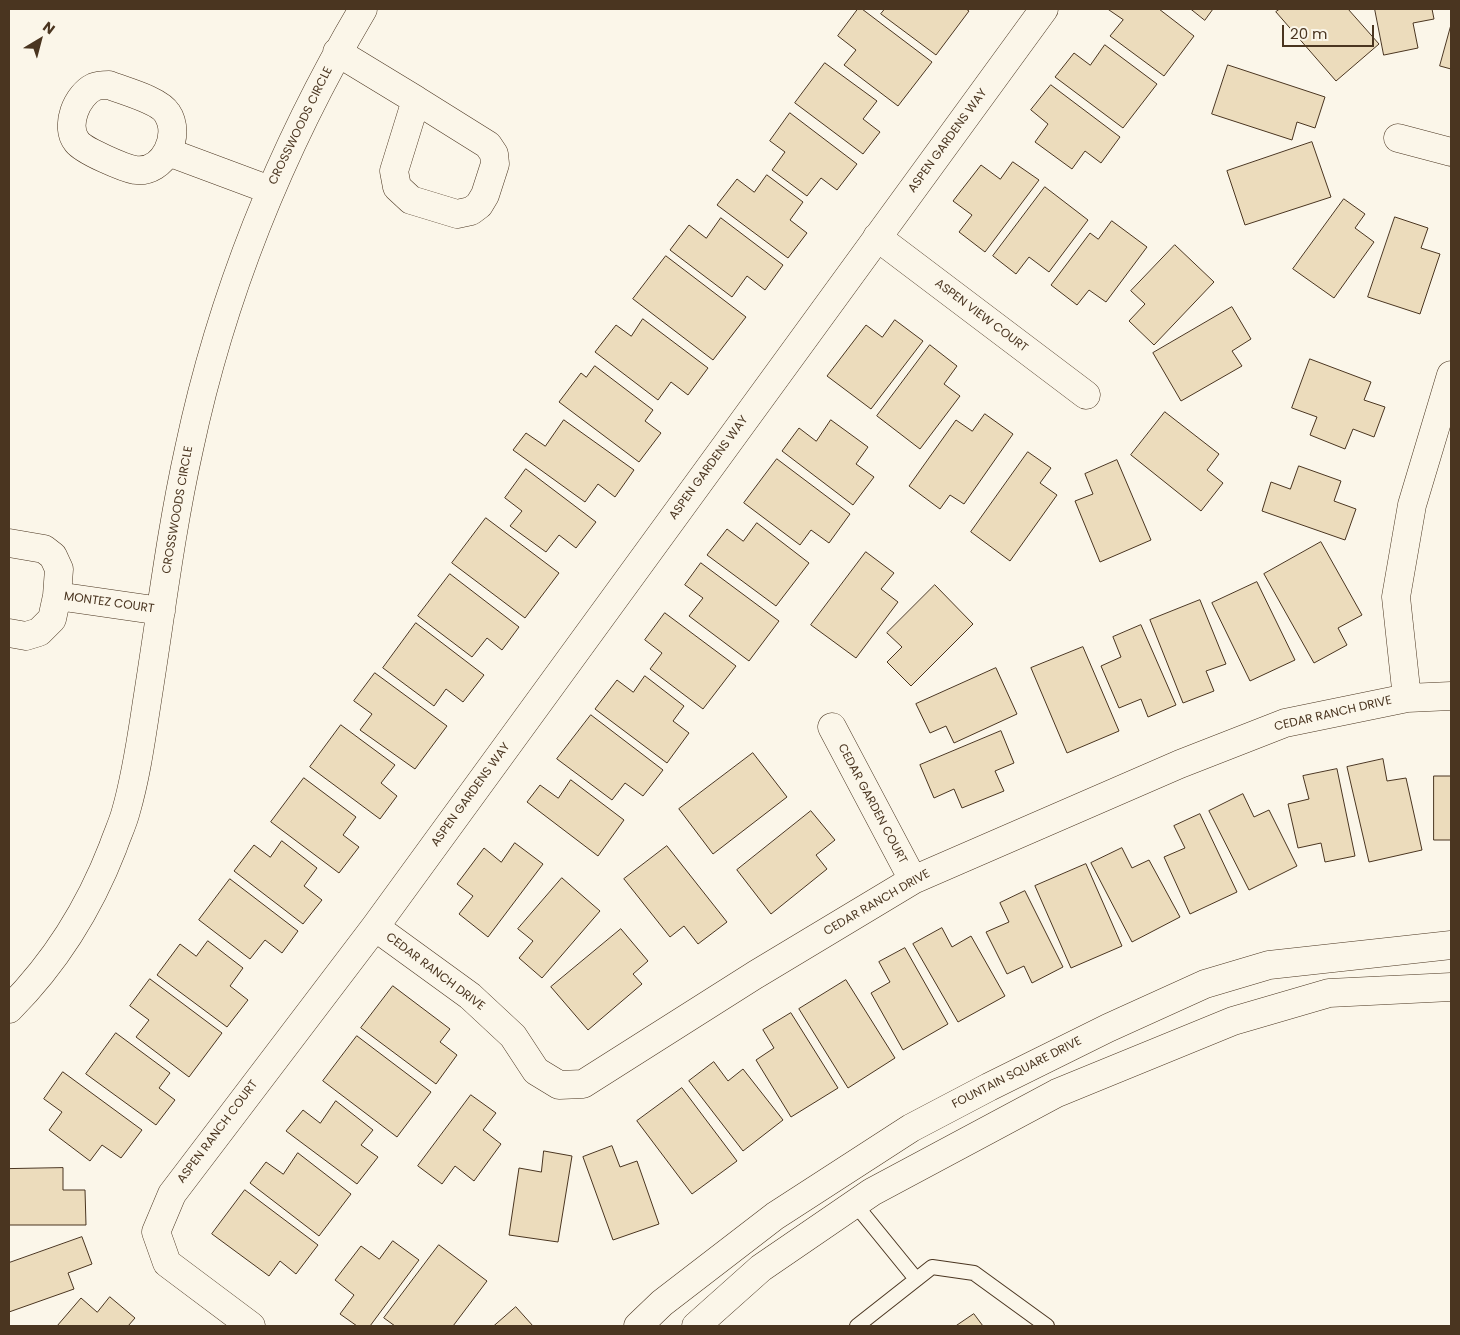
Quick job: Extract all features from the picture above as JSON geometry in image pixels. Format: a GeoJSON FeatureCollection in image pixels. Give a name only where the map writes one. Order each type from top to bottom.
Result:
{"type":"FeatureCollection","features":[{"type":"Feature","properties":{"kind":"street","name":"CROSSWOODS CIRCLE"},"geometry":{"type":"LineString","coordinates":[[9,1009],[33,985],[76,925],[100,881],[126,812],[137,764],[174,530],[189,449],[213,352],[241,263],[270,190],[303,118],[363,9]]}},
{"type":"Feature","properties":{"kind":"street","name":"ASPEN GARDENS WAY"},"geometry":{"type":"LineString","coordinates":[[375,927],[1044,9]]}},
{"type":"Feature","properties":{"kind":"street"},"geometry":{"type":"LineString","coordinates":[[338,52],[416,100]]}},
{"type":"Feature","properties":{"kind":"street"},"geometry":{"type":"LineString","coordinates":[[1398,138],[1451,152]]}},
{"type":"Feature","properties":{"kind":"street"},"geometry":{"type":"LineString","coordinates":[[168,152],[270,190]]}},
{"type":"Feature","properties":{"kind":"street","name":"ASPEN VIEW COURT"},"geometry":{"type":"LineString","coordinates":[[877,237],[1086,395]]}},
{"type":"Feature","properties":{"kind":"street"},"geometry":{"type":"LineString","coordinates":[[1407,698],[1396,597],[1412,505],[1451,374]]}},
{"type":"Feature","properties":{"kind":"street","name":"MONTEZ COURT"},"geometry":{"type":"LineString","coordinates":[[9,543],[44,549],[54,556],[59,569],[57,596],[52,619],[39,632],[26,636],[9,633]]}},
{"type":"Feature","properties":{"kind":"street","name":"MONTEZ COURT"},"geometry":{"type":"LineString","coordinates":[[57,596],[162,611]]}},
{"type":"Feature","properties":{"kind":"street","name":"CEDAR RANCH DRIVE"},"geometry":{"type":"LineString","coordinates":[[375,927],[470,996],[513,1036],[536,1071],[559,1085],[583,1084],[755,975],[913,880],[1180,764],[1285,723],[1407,698],[1451,696]]}},
{"type":"Feature","properties":{"kind":"street","name":"CEDAR GARDEN COURT"},"geometry":{"type":"LineString","coordinates":[[832,728],[913,880]]}},
{"type":"Feature","properties":{"kind":"street","name":"ASPEN RANCH COURT"},"geometry":{"type":"LineString","coordinates":[[252,1326],[167,1264],[156,1232],[172,1194],[375,927]]}},
{"type":"Feature","properties":{"kind":"street","name":"FOUNTAIN SQUARE DRIVE"},"geometry":{"type":"LineString","coordinates":[[638,1326],[662,1303],[775,1216],[911,1128],[1108,1028],[1205,984],[1269,965],[1451,945]]}},
{"type":"Feature","properties":{"kind":"street"},"geometry":{"type":"LineString","coordinates":[[696,1326],[761,1268],[872,1192],[1057,1093],[1234,1020],[1329,993],[1451,987]]}},
{"type":"Feature","properties":{"kind":"lane"},"geometry":{"type":"LineString","coordinates":[[855,1204],[916,1279]]}},
{"type":"Feature","properties":{"kind":"lane"},"geometry":{"type":"LineString","coordinates":[[857,1326],[932,1267],[974,1273],[1047,1326]]}},
{"type":"Feature","properties":{"kind":"building"},"geometry":{"type":"Polygon","coordinates":[[[858,9],[862,9],[932,62],[898,106],[844,65],[856,50],[838,36],[858,9]]]}},
{"type":"Feature","properties":{"kind":"building"},"geometry":{"type":"Polygon","coordinates":[[[885,9],[966,9],[969,11],[936,55],[881,14],[885,9]]]}},
{"type":"Feature","properties":{"kind":"building"},"geometry":{"type":"Polygon","coordinates":[[[1108,9],[1159,9],[1194,36],[1164,76],[1110,36],[1123,20],[1108,9]]]}},
{"type":"Feature","properties":{"kind":"building"},"geometry":{"type":"Polygon","coordinates":[[[1191,9],[1213,9],[1205,20],[1191,9]]]}},
{"type":"Feature","properties":{"kind":"building"},"geometry":{"type":"Polygon","coordinates":[[[1280,9],[1348,9],[1379,44],[1336,81],[1276,12],[1280,9]]]}},
{"type":"Feature","properties":{"kind":"building"},"geometry":{"type":"Polygon","coordinates":[[[1375,9],[1432,9],[1434,19],[1413,23],[1418,48],[1384,55],[1375,9]]]}},
{"type":"Feature","properties":{"kind":"building"},"geometry":{"type":"Polygon","coordinates":[[[1451,25],[1451,69],[1440,66],[1451,25]]]}},
{"type":"Feature","properties":{"kind":"building"},"geometry":{"type":"Polygon","coordinates":[[[1105,45],[1157,84],[1123,128],[1055,77],[1074,53],[1090,65],[1105,45]]]}},
{"type":"Feature","properties":{"kind":"building"},"geometry":{"type":"Polygon","coordinates":[[[825,63],[877,101],[863,119],[880,132],[863,154],[795,103],[825,63]]]}},
{"type":"Feature","properties":{"kind":"building"},"geometry":{"type":"Polygon","coordinates":[[[1228,65],[1325,97],[1315,128],[1297,122],[1292,140],[1212,114],[1228,65]]]}},
{"type":"Feature","properties":{"kind":"building"},"geometry":{"type":"Polygon","coordinates":[[[1051,85],[1120,137],[1101,163],[1085,151],[1072,169],[1035,142],[1048,124],[1031,110],[1051,85]]]}},
{"type":"Feature","properties":{"kind":"building"},"geometry":{"type":"Polygon","coordinates":[[[790,113],[857,164],[837,190],[821,178],[807,196],[772,170],[785,152],[770,141],[790,113]]]}},
{"type":"Feature","properties":{"kind":"building"},"geometry":{"type":"Polygon","coordinates":[[[1312,142],[1331,197],[1245,225],[1227,171],[1312,142]]]}},
{"type":"Feature","properties":{"kind":"building"},"geometry":{"type":"Polygon","coordinates":[[[1013,162],[1039,180],[985,252],[959,232],[972,215],[953,201],[981,165],[1000,179],[1013,162]]]}},
{"type":"Feature","properties":{"kind":"building"},"geometry":{"type":"Polygon","coordinates":[[[767,175],[803,202],[790,220],[807,233],[788,258],[717,205],[737,179],[754,192],[767,175]]]}},
{"type":"Feature","properties":{"kind":"building"},"geometry":{"type":"Polygon","coordinates":[[[1045,187],[1088,220],[1049,272],[1029,257],[1016,274],[993,256],[1045,187]]]}},
{"type":"Feature","properties":{"kind":"building"},"geometry":{"type":"Polygon","coordinates":[[[1344,199],[1365,214],[1355,228],[1374,242],[1334,298],[1293,269],[1344,199]]]}},
{"type":"Feature","properties":{"kind":"building"},"geometry":{"type":"Polygon","coordinates":[[[1395,217],[1428,228],[1421,248],[1440,254],[1420,314],[1368,297],[1395,217]]]}},
{"type":"Feature","properties":{"kind":"building"},"geometry":{"type":"Polygon","coordinates":[[[721,218],[783,265],[765,290],[747,276],[732,297],[670,250],[689,225],[706,238],[721,218]]]}},
{"type":"Feature","properties":{"kind":"building"},"geometry":{"type":"Polygon","coordinates":[[[1112,221],[1147,247],[1106,302],[1089,290],[1077,305],[1051,285],[1090,233],[1098,239],[1112,221]]]}},
{"type":"Feature","properties":{"kind":"building"},"geometry":{"type":"Polygon","coordinates":[[[1175,245],[1214,282],[1154,345],[1129,321],[1145,304],[1131,291],[1175,245]]]}},
{"type":"Feature","properties":{"kind":"building"},"geometry":{"type":"Polygon","coordinates":[[[666,256],[746,317],[713,360],[633,299],[666,256]]]}},
{"type":"Feature","properties":{"kind":"building"},"geometry":{"type":"Polygon","coordinates":[[[1232,307],[1251,339],[1232,351],[1242,366],[1181,401],[1153,353],[1232,307]]]}},
{"type":"Feature","properties":{"kind":"building"},"geometry":{"type":"Polygon","coordinates":[[[643,319],[708,368],[688,395],[671,382],[658,400],[595,352],[616,325],[631,336],[643,319]]]}},
{"type":"Feature","properties":{"kind":"building"},"geometry":{"type":"Polygon","coordinates":[[[895,320],[923,341],[871,409],[827,376],[866,325],[882,337],[895,320]]]}},
{"type":"Feature","properties":{"kind":"building"},"geometry":{"type":"Polygon","coordinates":[[[930,345],[957,366],[944,384],[960,396],[920,449],[877,416],[930,345]]]}},
{"type":"Feature","properties":{"kind":"building"},"geometry":{"type":"Polygon","coordinates":[[[1310,359],[1371,382],[1364,400],[1385,407],[1374,437],[1353,429],[1345,449],[1310,435],[1317,417],[1292,408],[1310,359]]]}},
{"type":"Feature","properties":{"kind":"building"},"geometry":{"type":"Polygon","coordinates":[[[595,366],[653,410],[645,421],[661,433],[639,462],[559,402],[581,373],[586,377],[595,366]]]}},
{"type":"Feature","properties":{"kind":"building"},"geometry":{"type":"Polygon","coordinates":[[[1165,412],[1219,454],[1207,470],[1223,483],[1201,511],[1131,455],[1165,412]]]}},
{"type":"Feature","properties":{"kind":"building"},"geometry":{"type":"Polygon","coordinates":[[[985,414],[1013,434],[964,504],[950,495],[940,509],[909,486],[956,420],[972,431],[985,414]]]}},
{"type":"Feature","properties":{"kind":"building"},"geometry":{"type":"Polygon","coordinates":[[[564,420],[634,470],[615,497],[598,484],[585,502],[513,450],[526,433],[545,446],[564,420]]]}},
{"type":"Feature","properties":{"kind":"building"},"geometry":{"type":"Polygon","coordinates":[[[831,420],[868,447],[856,464],[874,477],[853,505],[782,451],[799,428],[816,441],[831,420]]]}},
{"type":"Feature","properties":{"kind":"building"},"geometry":{"type":"Polygon","coordinates":[[[1028,452],[1051,468],[1040,483],[1057,495],[1010,561],[971,532],[1028,452]]]}},
{"type":"Feature","properties":{"kind":"building"},"geometry":{"type":"Polygon","coordinates":[[[777,459],[850,514],[829,543],[811,530],[800,545],[744,503],[777,459]]]}},
{"type":"Feature","properties":{"kind":"building"},"geometry":{"type":"Polygon","coordinates":[[[1117,460],[1151,540],[1100,562],[1075,501],[1093,494],[1085,474],[1117,460]]]}},
{"type":"Feature","properties":{"kind":"building"},"geometry":{"type":"Polygon","coordinates":[[[1299,466],[1341,481],[1334,501],[1356,509],[1345,540],[1262,511],[1271,482],[1290,489],[1299,466]]]}},
{"type":"Feature","properties":{"kind":"building"},"geometry":{"type":"Polygon","coordinates":[[[526,469],[596,522],[576,548],[559,535],[546,552],[510,526],[522,511],[505,498],[526,469]]]}},
{"type":"Feature","properties":{"kind":"building"},"geometry":{"type":"Polygon","coordinates":[[[486,518],[559,573],[525,618],[452,563],[486,518]]]}},
{"type":"Feature","properties":{"kind":"building"},"geometry":{"type":"Polygon","coordinates":[[[757,523],[809,563],[776,606],[707,555],[727,529],[743,541],[757,523]]]}},
{"type":"Feature","properties":{"kind":"building"},"geometry":{"type":"Polygon","coordinates":[[[1321,542],[1362,615],[1338,628],[1347,645],[1314,663],[1264,574],[1321,542]]]}},
{"type":"Feature","properties":{"kind":"building"},"geometry":{"type":"Polygon","coordinates":[[[866,552],[894,573],[881,589],[898,602],[856,658],[811,625],[866,552]]]}},
{"type":"Feature","properties":{"kind":"building"},"geometry":{"type":"Polygon","coordinates":[[[701,563],[779,621],[749,661],[689,616],[703,598],[685,585],[701,563]]]}},
{"type":"Feature","properties":{"kind":"building"},"geometry":{"type":"Polygon","coordinates":[[[450,574],[519,627],[502,650],[487,638],[472,657],[418,616],[450,574]]]}},
{"type":"Feature","properties":{"kind":"building"},"geometry":{"type":"Polygon","coordinates":[[[1257,582],[1295,660],[1250,681],[1212,603],[1257,582]]]}},
{"type":"Feature","properties":{"kind":"building"},"geometry":{"type":"Polygon","coordinates":[[[935,585],[973,624],[911,686],[887,662],[902,647],[887,633],[935,585]]]}},
{"type":"Feature","properties":{"kind":"building"},"geometry":{"type":"Polygon","coordinates":[[[1200,600],[1226,664],[1206,671],[1214,691],[1183,703],[1150,620],[1200,600]]]}},
{"type":"Feature","properties":{"kind":"building"},"geometry":{"type":"Polygon","coordinates":[[[665,613],[736,666],[703,709],[650,669],[662,653],[645,640],[665,613]]]}},
{"type":"Feature","properties":{"kind":"building"},"geometry":{"type":"Polygon","coordinates":[[[416,623],[484,675],[463,702],[446,689],[434,706],[383,668],[416,623]]]}},
{"type":"Feature","properties":{"kind":"building"},"geometry":{"type":"Polygon","coordinates":[[[1141,625],[1176,705],[1148,717],[1141,699],[1119,708],[1101,666],[1121,657],[1113,637],[1141,625]]]}},
{"type":"Feature","properties":{"kind":"building"},"geometry":{"type":"Polygon","coordinates":[[[1083,647],[1119,731],[1067,753],[1031,668],[1083,647]]]}},
{"type":"Feature","properties":{"kind":"building"},"geometry":{"type":"Polygon","coordinates":[[[996,668],[1017,714],[954,743],[946,726],[930,733],[916,704],[996,668]]]}},
{"type":"Feature","properties":{"kind":"building"},"geometry":{"type":"Polygon","coordinates":[[[375,673],[447,726],[415,769],[360,730],[372,714],[354,701],[375,673]]]}},
{"type":"Feature","properties":{"kind":"building"},"geometry":{"type":"Polygon","coordinates":[[[645,676],[684,706],[673,721],[689,733],[667,763],[595,709],[617,680],[633,692],[645,676]]]}},
{"type":"Feature","properties":{"kind":"building"},"geometry":{"type":"Polygon","coordinates":[[[591,715],[663,770],[643,796],[625,783],[612,800],[557,759],[591,715]]]}},
{"type":"Feature","properties":{"kind":"building"},"geometry":{"type":"Polygon","coordinates":[[[341,725],[395,765],[381,783],[397,796],[380,819],[310,767],[341,725]]]}},
{"type":"Feature","properties":{"kind":"building"},"geometry":{"type":"Polygon","coordinates":[[[1001,731],[1014,763],[995,771],[1004,791],[962,808],[954,789],[934,798],[920,765],[1001,731]]]}},
{"type":"Feature","properties":{"kind":"building"},"geometry":{"type":"Polygon","coordinates":[[[753,753],[787,797],[713,854],[679,809],[753,753]]]}},
{"type":"Feature","properties":{"kind":"building"},"geometry":{"type":"Polygon","coordinates":[[[1383,759],[1387,781],[1406,778],[1422,850],[1369,862],[1347,767],[1383,759]]]}},
{"type":"Feature","properties":{"kind":"building"},"geometry":{"type":"Polygon","coordinates":[[[1337,769],[1355,856],[1325,862],[1321,843],[1298,848],[1288,804],[1309,799],[1303,776],[1337,769]]]}},
{"type":"Feature","properties":{"kind":"building"},"geometry":{"type":"Polygon","coordinates":[[[1434,776],[1451,776],[1451,840],[1434,840],[1434,776]]]}},
{"type":"Feature","properties":{"kind":"building"},"geometry":{"type":"Polygon","coordinates":[[[304,778],[356,817],[343,835],[359,847],[339,873],[271,822],[304,778]]]}},
{"type":"Feature","properties":{"kind":"building"},"geometry":{"type":"Polygon","coordinates":[[[571,780],[624,820],[598,856],[527,802],[540,785],[558,798],[571,780]]]}},
{"type":"Feature","properties":{"kind":"building"},"geometry":{"type":"Polygon","coordinates":[[[1243,794],[1254,817],[1269,810],[1297,866],[1249,890],[1209,811],[1243,794]]]}},
{"type":"Feature","properties":{"kind":"building"},"geometry":{"type":"Polygon","coordinates":[[[811,811],[835,840],[816,855],[827,869],[771,914],[737,870],[811,811]]]}},
{"type":"Feature","properties":{"kind":"building"},"geometry":{"type":"Polygon","coordinates":[[[1200,814],[1237,892],[1190,914],[1164,857],[1185,848],[1174,826],[1200,814]]]}},
{"type":"Feature","properties":{"kind":"building"},"geometry":{"type":"Polygon","coordinates":[[[282,841],[317,868],[304,886],[322,900],[303,924],[234,871],[254,845],[270,857],[282,841]]]}},
{"type":"Feature","properties":{"kind":"building"},"geometry":{"type":"Polygon","coordinates":[[[515,843],[543,864],[488,937],[459,914],[473,896],[457,884],[484,848],[501,862],[515,843]]]}},
{"type":"Feature","properties":{"kind":"building"},"geometry":{"type":"Polygon","coordinates":[[[667,846],[727,922],[698,944],[684,926],[670,937],[624,879],[667,846]]]}},
{"type":"Feature","properties":{"kind":"building"},"geometry":{"type":"Polygon","coordinates":[[[1122,848],[1132,868],[1149,860],[1180,917],[1132,942],[1091,863],[1122,848]]]}},
{"type":"Feature","properties":{"kind":"building"},"geometry":{"type":"Polygon","coordinates":[[[1086,864],[1122,946],[1071,968],[1035,886],[1086,864]]]}},
{"type":"Feature","properties":{"kind":"building"},"geometry":{"type":"Polygon","coordinates":[[[562,878],[600,911],[542,978],[519,958],[533,941],[518,929],[562,878]]]}},
{"type":"Feature","properties":{"kind":"building"},"geometry":{"type":"Polygon","coordinates":[[[230,879],[298,931],[282,953],[265,940],[250,959],[199,920],[230,879]]]}},
{"type":"Feature","properties":{"kind":"building"},"geometry":{"type":"Polygon","coordinates":[[[1025,891],[1063,967],[1032,983],[1024,966],[1007,974],[986,932],[1009,922],[1000,903],[1025,891]]]}},
{"type":"Feature","properties":{"kind":"building"},"geometry":{"type":"Polygon","coordinates":[[[942,928],[952,947],[971,936],[1005,996],[958,1022],[913,944],[942,928]]]}},
{"type":"Feature","properties":{"kind":"building"},"geometry":{"type":"Polygon","coordinates":[[[621,929],[648,961],[633,974],[642,984],[588,1030],[551,987],[621,929]]]}},
{"type":"Feature","properties":{"kind":"building"},"geometry":{"type":"Polygon","coordinates":[[[208,941],[243,968],[230,986],[248,1000],[227,1027],[157,975],[180,944],[196,956],[208,941]]]}},
{"type":"Feature","properties":{"kind":"building"},"geometry":{"type":"Polygon","coordinates":[[[905,948],[948,1024],[903,1050],[871,993],[890,982],[879,962],[905,948]]]}},
{"type":"Feature","properties":{"kind":"building"},"geometry":{"type":"Polygon","coordinates":[[[150,979],[222,1033],[189,1077],[136,1037],[149,1020],[130,1006],[150,979]]]}},
{"type":"Feature","properties":{"kind":"building"},"geometry":{"type":"Polygon","coordinates":[[[846,980],[895,1058],[848,1088],[799,1009],[846,980]]]}},
{"type":"Feature","properties":{"kind":"building"},"geometry":{"type":"Polygon","coordinates":[[[393,986],[450,1029],[440,1042],[457,1055],[436,1084],[361,1028],[393,986]]]}},
{"type":"Feature","properties":{"kind":"building"},"geometry":{"type":"Polygon","coordinates":[[[791,1013],[838,1088],[791,1117],[756,1060],[774,1048],[763,1030],[791,1013]]]}},
{"type":"Feature","properties":{"kind":"building"},"geometry":{"type":"Polygon","coordinates":[[[116,1033],[170,1073],[159,1088],[175,1100],[156,1125],[86,1074],[116,1033]]]}},
{"type":"Feature","properties":{"kind":"building"},"geometry":{"type":"Polygon","coordinates":[[[357,1036],[431,1092],[397,1137],[323,1081],[357,1036]]]}},
{"type":"Feature","properties":{"kind":"building"},"geometry":{"type":"Polygon","coordinates":[[[714,1062],[728,1081],[743,1069],[783,1120],[743,1151],[689,1081],[714,1062]]]}},
{"type":"Feature","properties":{"kind":"building"},"geometry":{"type":"Polygon","coordinates":[[[63,1072],[142,1130],[121,1158],[102,1145],[90,1161],[49,1130],[62,1112],[44,1099],[63,1072]]]}},
{"type":"Feature","properties":{"kind":"building"},"geometry":{"type":"Polygon","coordinates":[[[682,1088],[737,1161],[692,1194],[637,1121],[682,1088]]]}},
{"type":"Feature","properties":{"kind":"building"},"geometry":{"type":"Polygon","coordinates":[[[471,1095],[496,1113],[483,1130],[501,1144],[474,1181],[455,1166],[442,1184],[418,1166],[471,1095]]]}},
{"type":"Feature","properties":{"kind":"building"},"geometry":{"type":"Polygon","coordinates":[[[336,1101],[373,1130],[361,1145],[378,1157],[357,1184],[286,1131],[303,1110],[320,1123],[336,1101]]]}},
{"type":"Feature","properties":{"kind":"building"},"geometry":{"type":"Polygon","coordinates":[[[612,1146],[620,1167],[637,1161],[659,1224],[613,1240],[583,1157],[612,1146]]]}},
{"type":"Feature","properties":{"kind":"building"},"geometry":{"type":"Polygon","coordinates":[[[544,1151],[572,1156],[558,1242],[509,1235],[519,1168],[541,1172],[544,1151]]]}},
{"type":"Feature","properties":{"kind":"building"},"geometry":{"type":"Polygon","coordinates":[[[298,1153],[351,1194],[319,1236],[250,1183],[266,1162],[283,1174],[298,1153]]]}},
{"type":"Feature","properties":{"kind":"building"},"geometry":{"type":"Polygon","coordinates":[[[63,1168],[63,1190],[85,1190],[86,1225],[9,1225],[9,1169],[63,1168]]]}},
{"type":"Feature","properties":{"kind":"building"},"geometry":{"type":"Polygon","coordinates":[[[245,1190],[318,1245],[296,1274],[280,1261],[269,1276],[212,1234],[245,1190]]]}},
{"type":"Feature","properties":{"kind":"building"},"geometry":{"type":"Polygon","coordinates":[[[82,1237],[92,1264],[68,1273],[74,1289],[9,1312],[9,1263],[82,1237]]]}},
{"type":"Feature","properties":{"kind":"building"},"geometry":{"type":"Polygon","coordinates":[[[393,1241],[419,1260],[370,1326],[357,1326],[340,1314],[354,1295],[335,1280],[361,1246],[379,1259],[393,1241]]]}},
{"type":"Feature","properties":{"kind":"building"},"geometry":{"type":"Polygon","coordinates":[[[439,1245],[487,1281],[453,1326],[395,1326],[384,1318],[439,1245]]]}},
{"type":"Feature","properties":{"kind":"building"},"geometry":{"type":"Polygon","coordinates":[[[110,1297],[135,1318],[128,1326],[57,1326],[81,1298],[97,1312],[110,1297]]]}},
{"type":"Feature","properties":{"kind":"building"},"geometry":{"type":"Polygon","coordinates":[[[516,1307],[533,1326],[494,1326],[516,1307]]]}},
{"type":"Feature","properties":{"kind":"building"},"geometry":{"type":"Polygon","coordinates":[[[974,1314],[983,1326],[956,1326],[974,1314]]]}}]}
